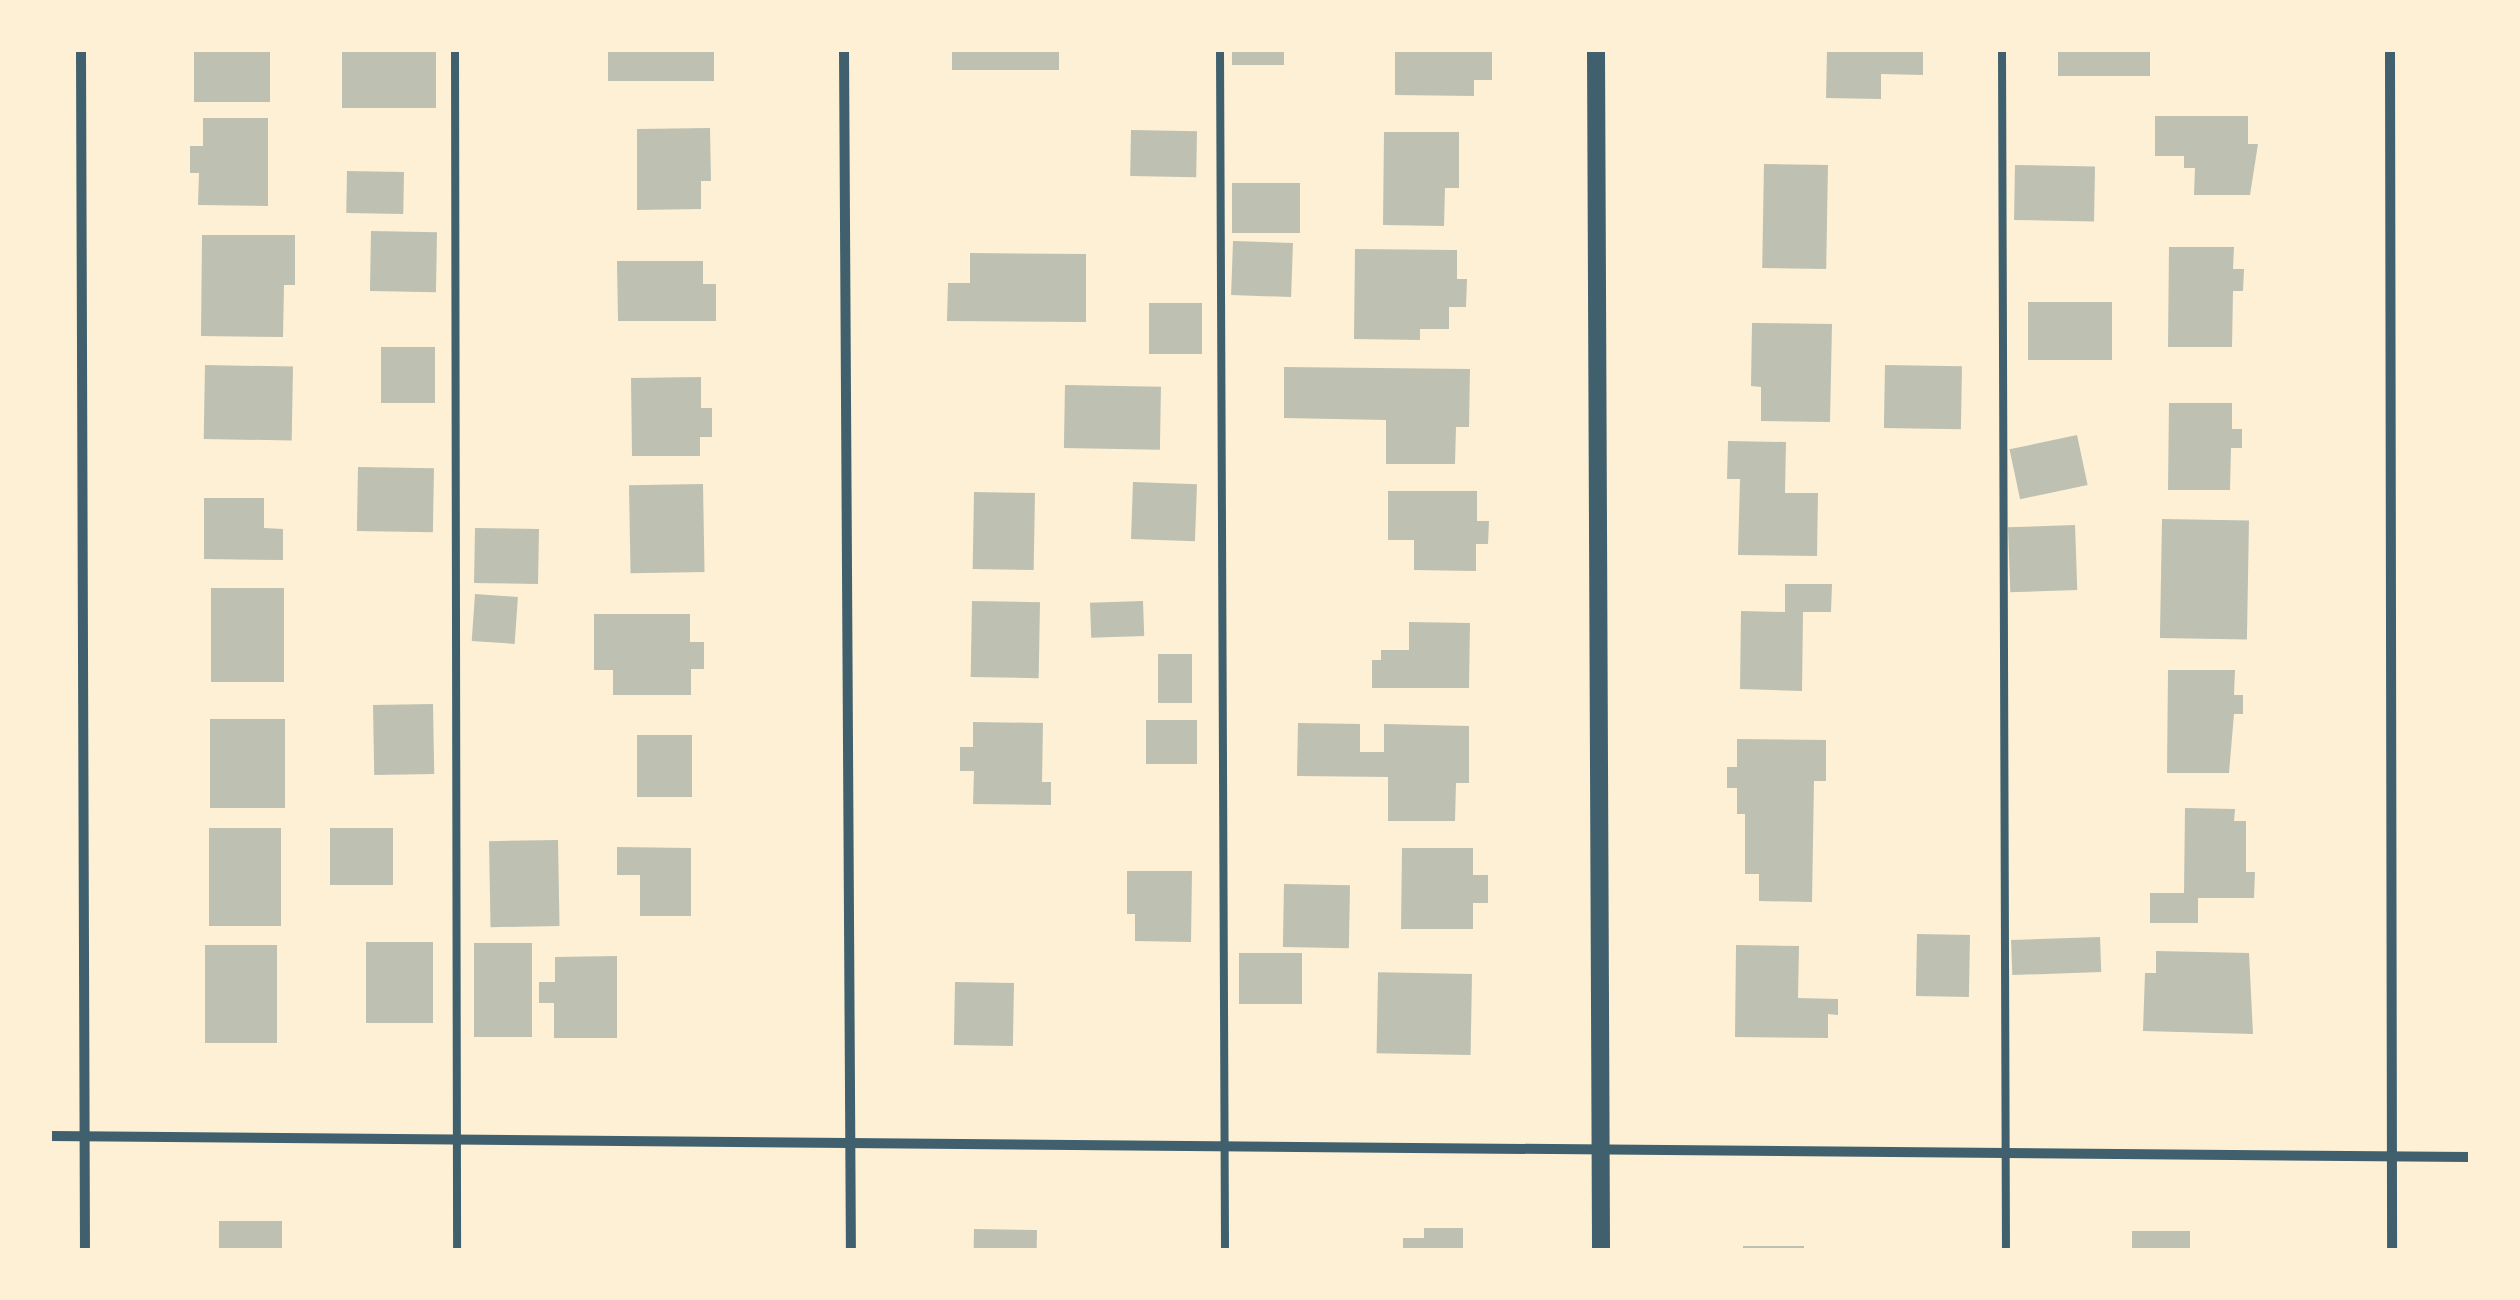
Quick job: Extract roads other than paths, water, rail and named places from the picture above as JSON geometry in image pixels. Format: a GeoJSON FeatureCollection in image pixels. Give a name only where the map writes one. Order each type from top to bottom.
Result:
{"type":"FeatureCollection","features":[{"type":"Feature","properties":{"kind":"street"},"geometry":{"type":"LineString","coordinates":[[82,50],[86,1250]]}},
{"type":"Feature","properties":{"kind":"street"},"geometry":{"type":"LineString","coordinates":[[844,50],[851,1250]]}},
{"type":"Feature","properties":{"kind":"street"},"geometry":{"type":"LineString","coordinates":[[1596,50],[1601,1250]]}},
{"type":"Feature","properties":{"kind":"street"},"geometry":{"type":"LineString","coordinates":[[2390,50],[2392,1250]]}},
{"type":"Feature","properties":{"kind":"street"},"geometry":{"type":"LineString","coordinates":[[50,1136],[851,1146],[1600,1146],[2470,1157]]}},
{"type":"Feature","properties":{"kind":"lane"},"geometry":{"type":"LineString","coordinates":[[454,50],[457,1250]]}},
{"type":"Feature","properties":{"kind":"lane"},"geometry":{"type":"LineString","coordinates":[[1220,50],[1225,1250]]}},
{"type":"Feature","properties":{"kind":"lane"},"geometry":{"type":"LineString","coordinates":[[2002,50],[2006,1250]]}}]}
